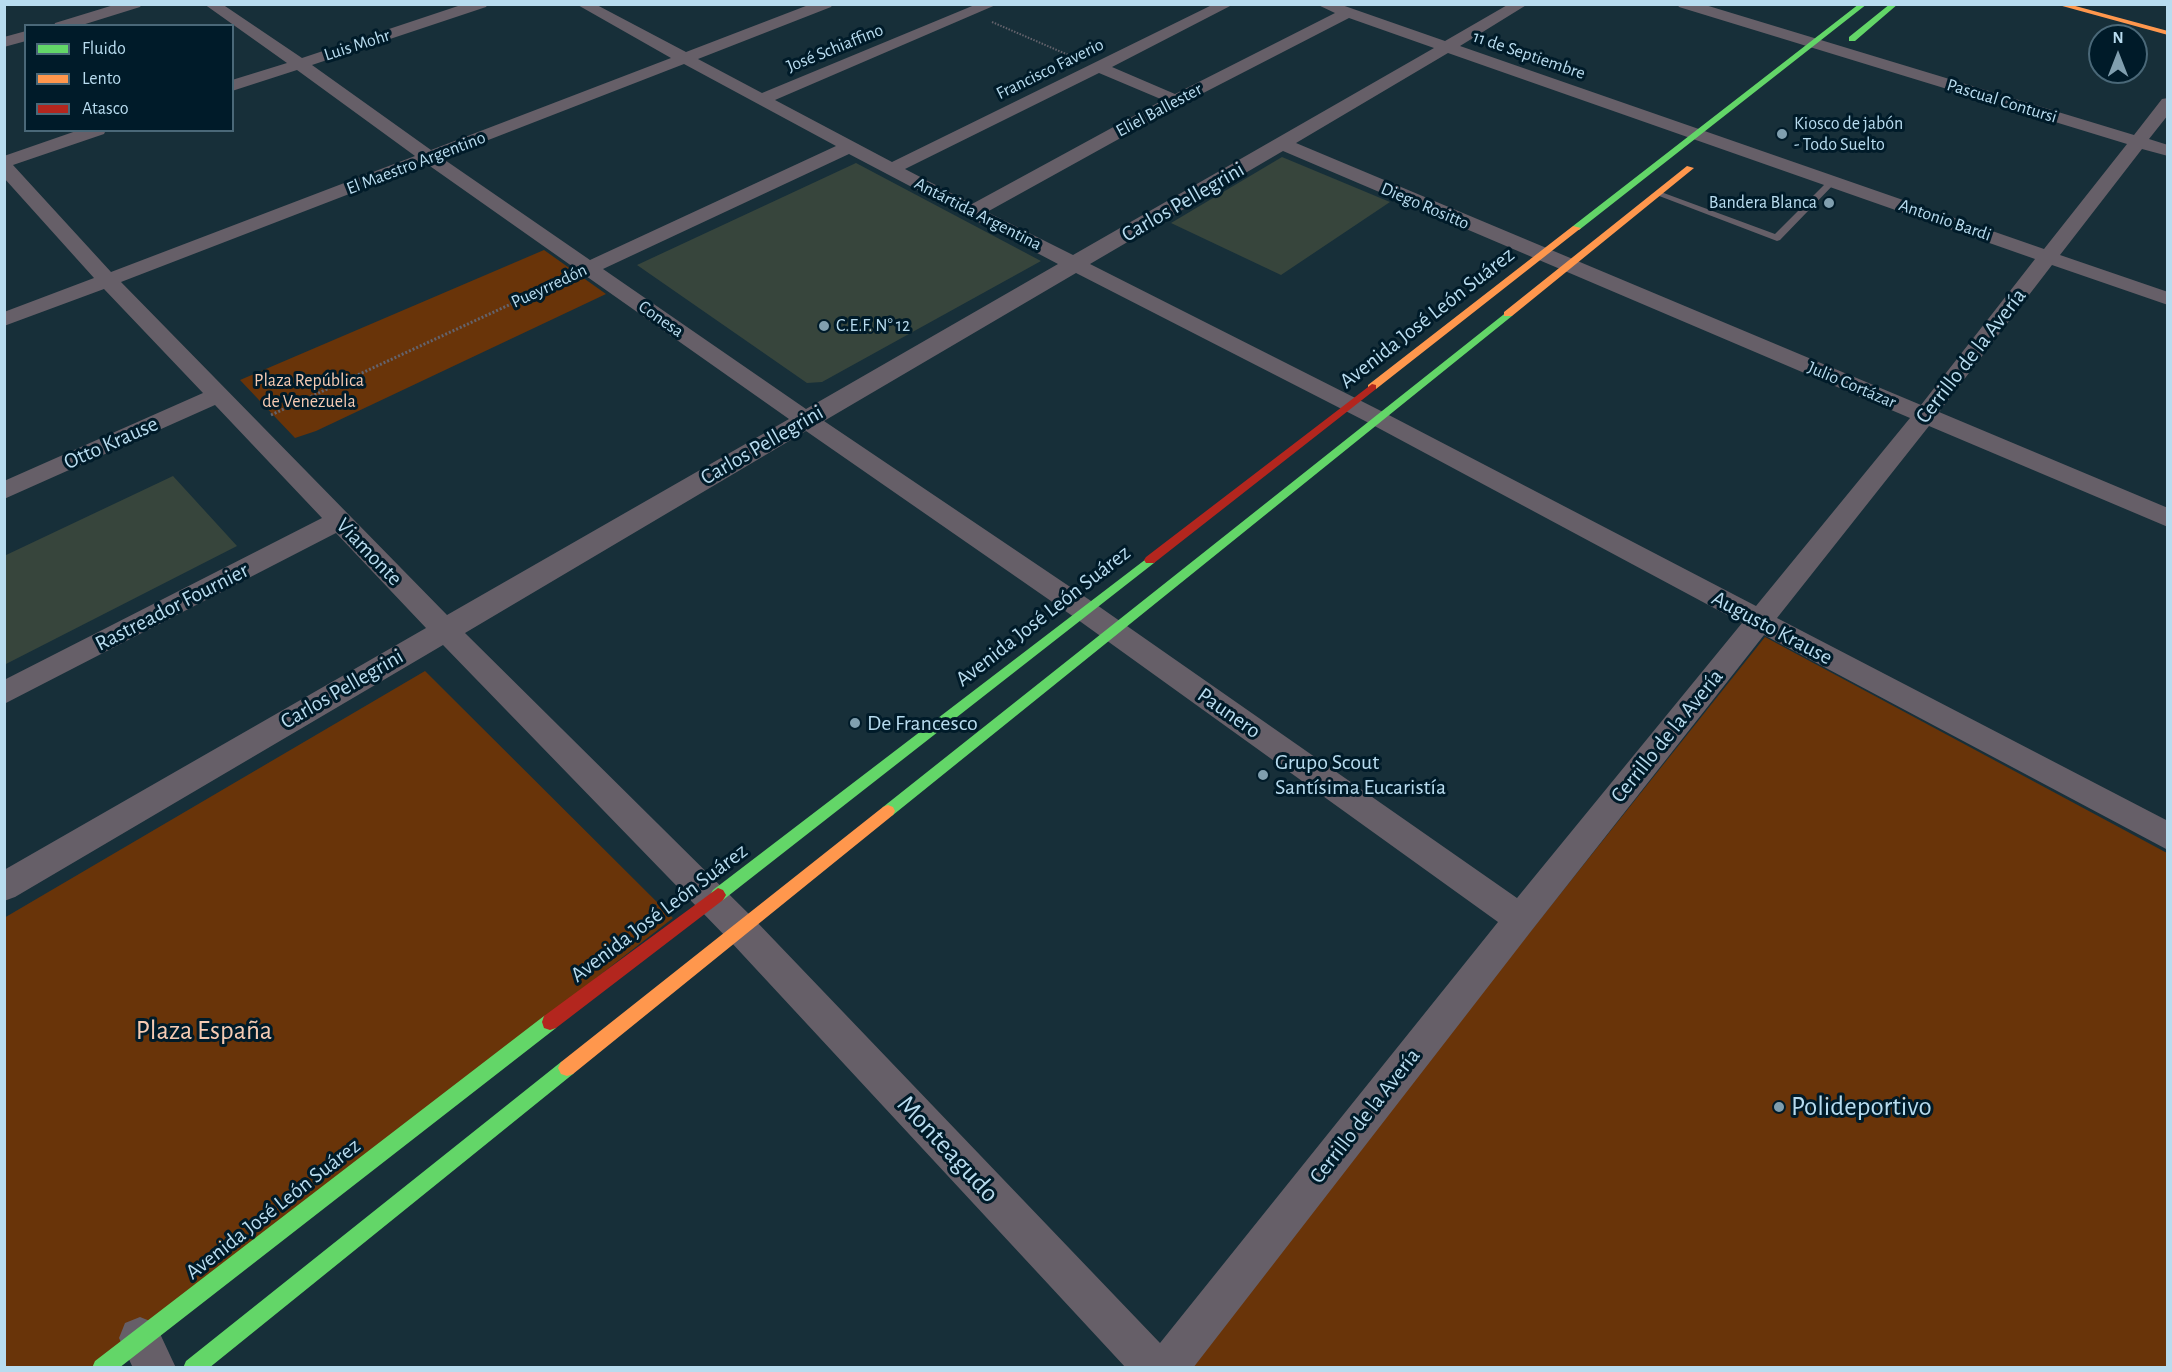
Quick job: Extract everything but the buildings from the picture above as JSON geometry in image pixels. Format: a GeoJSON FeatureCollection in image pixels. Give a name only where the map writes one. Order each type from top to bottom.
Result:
{"type":"FeatureCollection","features":[{"type":"Feature","properties":{"kind":"main road","name":"Avenida José León Suárez"},"geometry":{"type":"LineString","coordinates":[[102,1368],[147,1353],[667,932],[711,902],[1864,4]]}},
{"type":"Feature","properties":{"kind":"main road"},"geometry":{"type":"LineString","coordinates":[[1833,55],[1895,4]]}},
{"type":"Feature","properties":{"kind":"main road"},"geometry":{"type":"LineString","coordinates":[[2058,4],[2168,33]]}},
{"type":"Feature","properties":{"kind":"main road"},"geometry":{"type":"LineString","coordinates":[[2085,4],[2168,26]]}},
{"type":"Feature","properties":{"kind":"main road"},"geometry":{"type":"LineString","coordinates":[[193,1368],[742,930],[1377,418],[1569,267],[1717,146]]}},
{"type":"Feature","properties":{"kind":"street"},"geometry":{"type":"LineString","coordinates":[[69,24],[135,4]]}},
{"type":"Feature","properties":{"kind":"street","name":"Conesa"},"geometry":{"type":"LineString","coordinates":[[211,4],[1113,632]]}},
{"type":"Feature","properties":{"kind":"street","name":"Luis Mohr"},"geometry":{"type":"LineString","coordinates":[[234,85],[481,4]]}},
{"type":"Feature","properties":{"kind":"street","name":"Antártida Argentina"},"geometry":{"type":"LineString","coordinates":[[583,4],[972,212],[1377,418]]}},
{"type":"Feature","properties":{"kind":"street","name":"El Maestro Argentino"},"geometry":{"type":"LineString","coordinates":[[4,320],[826,4]]}},
{"type":"Feature","properties":{"kind":"street"},"geometry":{"type":"LineString","coordinates":[[949,4],[970,13]]}},
{"type":"Feature","properties":{"kind":"street","name":"José Schiaffino"},"geometry":{"type":"LineString","coordinates":[[760,100],[991,4]]}},
{"type":"Feature","properties":{"kind":"street","name":"Francisco Faverio"},"geometry":{"type":"LineString","coordinates":[[891,169],[1227,4]]}},
{"type":"Feature","properties":{"kind":"street","name":"11 de Septiembre"},"geometry":{"type":"LineString","coordinates":[[1323,4],[1698,135],[1717,146]]}},
{"type":"Feature","properties":{"kind":"street","name":"Carlos Pellegrini"},"geometry":{"type":"LineString","coordinates":[[4,887],[1521,4]]}},
{"type":"Feature","properties":{"kind":"street","name":"Pascual Contursi"},"geometry":{"type":"LineString","coordinates":[[1684,4],[1815,44],[1833,55],[2168,151]]}},
{"type":"Feature","properties":{"kind":"street","name":"Eliel Ballester"},"geometry":{"type":"LineString","coordinates":[[972,212],[1176,100],[1347,13]]}},
{"type":"Feature","properties":{"kind":"street"},"geometry":{"type":"LineString","coordinates":[[4,42],[24,37]]}},
{"type":"Feature","properties":{"kind":"street"},"geometry":{"type":"LineString","coordinates":[[1099,67],[1176,100]]}},
{"type":"Feature","properties":{"kind":"street","name":"Cerrillo de la Avería"},"geometry":{"type":"LineString","coordinates":[[1166,1368],[1520,919],[2050,257],[2168,103]]}},
{"type":"Feature","properties":{"kind":"street"},"geometry":{"type":"LineString","coordinates":[[4,164],[92,132]]}},
{"type":"Feature","properties":{"kind":"street","name":"Diego Rositto"},"geometry":{"type":"LineString","coordinates":[[1282,144],[1569,267]]}},
{"type":"Feature","properties":{"kind":"street","name":"Antonio Bardi"},"geometry":{"type":"LineString","coordinates":[[1717,146],[1833,181],[2168,299]]}},
{"type":"Feature","properties":{"kind":"street","name":"Pueyrredón"},"geometry":{"type":"LineString","coordinates":[[588,268],[849,147]]}},
{"type":"Feature","properties":{"kind":"street","name":"Viamonte"},"geometry":{"type":"LineString","coordinates":[[4,164],[108,281],[444,629],[711,902],[742,930]]}},
{"type":"Feature","properties":{"kind":"street","name":"Julio Cortázar"},"geometry":{"type":"LineString","coordinates":[[1569,267],[2168,518]]}},
{"type":"Feature","properties":{"kind":"street","name":"Otto Krause"},"geometry":{"type":"LineString","coordinates":[[4,491],[218,395]]}},
{"type":"Feature","properties":{"kind":"street","name":"Augusto Krause"},"geometry":{"type":"LineString","coordinates":[[1377,418],[1758,622],[2168,837]]}},
{"type":"Feature","properties":{"kind":"street","name":"Rastreador Fournier"},"geometry":{"type":"LineString","coordinates":[[4,693],[339,520]]}},
{"type":"Feature","properties":{"kind":"street","name":"Paunero"},"geometry":{"type":"LineString","coordinates":[[1113,632],[1520,919]]}},
{"type":"Feature","properties":{"kind":"street","name":"Monteagudo"},"geometry":{"type":"LineString","coordinates":[[742,930],[1155,1368]]}},
{"type":"Feature","properties":{"kind":"lane"},"geometry":{"type":"LineString","coordinates":[[1658,194],[1777,238],[1833,181]]}},
{"type":"Feature","properties":{"kind":"path"},"geometry":{"type":"LineString","coordinates":[[970,13],[1099,67]]}},
{"type":"Feature","properties":{"kind":"path","name":"Pueyrredón"},"geometry":{"type":"LineString","coordinates":[[248,426],[588,268]]}},
{"type":"Feature","properties":{"kind":"green space","name":"Plaza República de Venezuela"},"geometry":{"type":"Polygon","coordinates":[[[544,250],[606,294],[316,431],[295,438],[240,380],[544,250]]]}},
{"type":"Feature","properties":{"kind":"green space","name":"Polideportivo"},"geometry":{"type":"Polygon","coordinates":[[[1765,637],[2167,853],[2167,1367],[1194,1368],[1188,1361],[1765,637]]]}},
{"type":"Feature","properties":{"kind":"green space","name":"Plaza España"},"geometry":{"type":"Polygon","coordinates":[[[425,671],[673,918],[96,1368],[5,1367],[4,918],[425,671]]]}},
{"type":"Feature","properties":{"kind":"traffic: fast"},"geometry":{"type":"LineString","coordinates":[[1576,228],[1864,4]]}},
{"type":"Feature","properties":{"kind":"traffic: fast"},"geometry":{"type":"LineString","coordinates":[[1852,39],[1895,4]]}},
{"type":"Feature","properties":{"kind":"traffic: fast"},"geometry":{"type":"LineString","coordinates":[[888,811],[1508,314]]}},
{"type":"Feature","properties":{"kind":"traffic: fast"},"geometry":{"type":"LineString","coordinates":[[718,895],[1150,560]]}},
{"type":"Feature","properties":{"kind":"traffic: fast"},"geometry":{"type":"LineString","coordinates":[[102,1368],[550,1022]]}},
{"type":"Feature","properties":{"kind":"traffic: fast"},"geometry":{"type":"LineString","coordinates":[[193,1368],[567,1068]]}},
{"type":"Feature","properties":{"kind":"traffic: slow"},"geometry":{"type":"LineString","coordinates":[[2058,4],[2168,33]]}},
{"type":"Feature","properties":{"kind":"traffic: slow"},"geometry":{"type":"LineString","coordinates":[[1508,314],[1690,168]]}},
{"type":"Feature","properties":{"kind":"traffic: slow"},"geometry":{"type":"LineString","coordinates":[[1372,387],[1576,228]]}},
{"type":"Feature","properties":{"kind":"traffic: slow"},"geometry":{"type":"LineString","coordinates":[[567,1068],[888,811]]}},
{"type":"Feature","properties":{"kind":"traffic: jam"},"geometry":{"type":"LineString","coordinates":[[1150,560],[1372,387]]}},
{"type":"Feature","properties":{"kind":"traffic: jam"},"geometry":{"type":"LineString","coordinates":[[550,1022],[718,895]]}},
{"type":"Feature","properties":{"kind":"place","name":"Kiosco de jabón - Todo Suelto"},"geometry":{"type":"Point","coordinates":[1782,134]}},
{"type":"Feature","properties":{"kind":"place","name":"Bandera Blanca"},"geometry":{"type":"Point","coordinates":[1829,203]}},
{"type":"Feature","properties":{"kind":"place","name":"C.E.F. N° 12"},"geometry":{"type":"Point","coordinates":[824,326]}},
{"type":"Feature","properties":{"kind":"place","name":"De Francesco"},"geometry":{"type":"Point","coordinates":[855,723]}},
{"type":"Feature","properties":{"kind":"place","name":"Grupo Scout Santísima Eucaristía"},"geometry":{"type":"Point","coordinates":[1263,775]}},
{"type":"Feature","properties":{"kind":"place","name":"Polideportivo"},"geometry":{"type":"Point","coordinates":[1779,1107]}}]}
